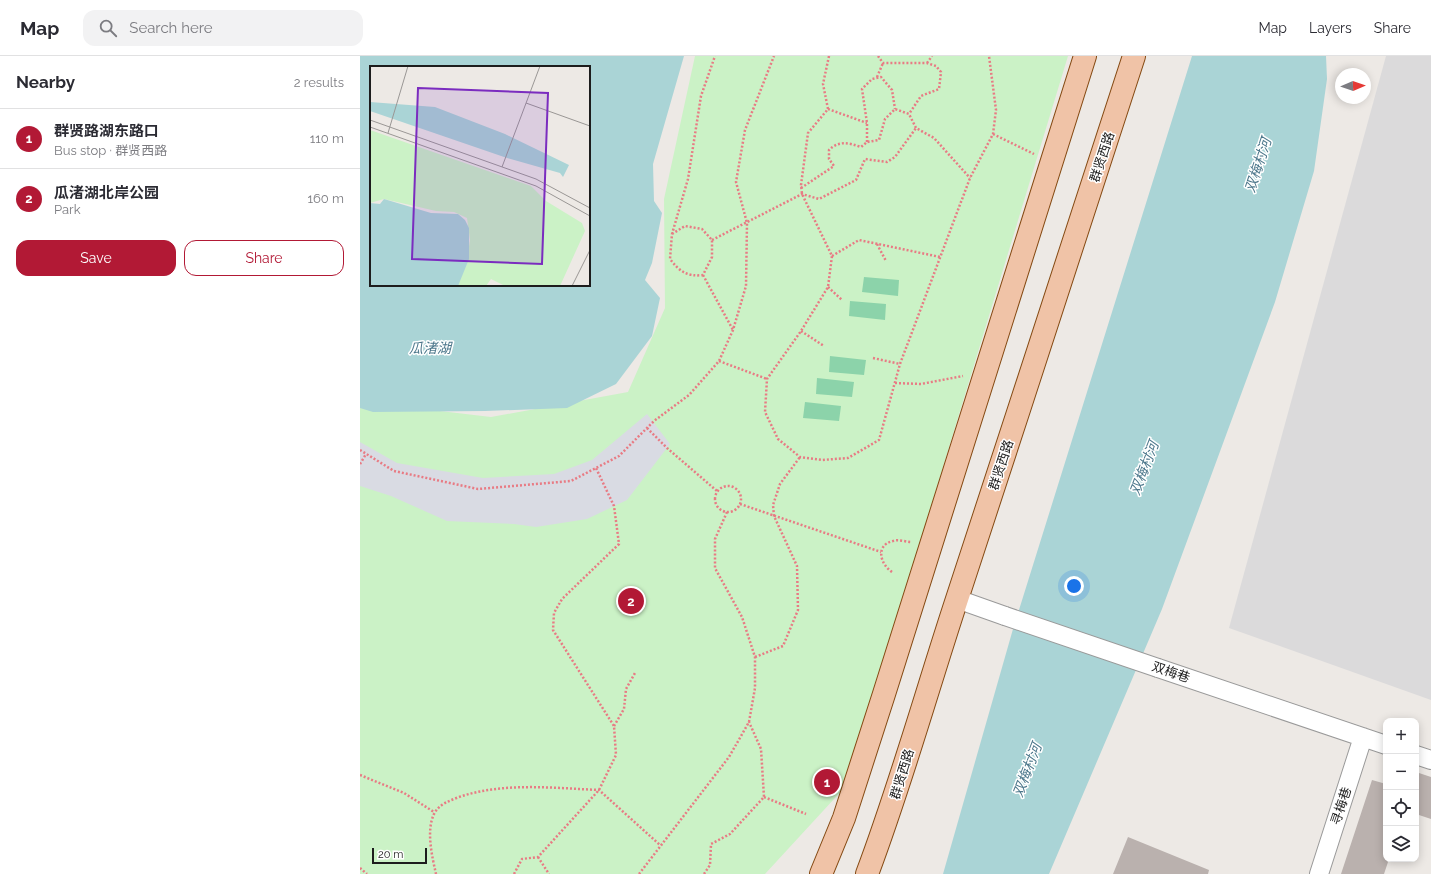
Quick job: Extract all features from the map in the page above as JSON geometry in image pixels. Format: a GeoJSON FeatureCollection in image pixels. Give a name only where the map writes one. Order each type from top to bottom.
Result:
{"type":"FeatureCollection","features":[{"type":"Feature","properties":{"kind":"main road"},"geometry":{"type":"LineString","coordinates":[[821,874],[844,818],[882,702],[1085,56]]}},
{"type":"Feature","properties":{"kind":"main road","name":"群贤西路"},"geometry":{"type":"LineString","coordinates":[[867,874],[889,816],[957,599],[1061,286],[1134,56]]}},
{"type":"Feature","properties":{"kind":"street","name":"双梅巷"},"geometry":{"type":"LineString","coordinates":[[957,599],[1383,744]]}},
{"type":"Feature","properties":{"kind":"street","name":"寻梅巷"},"geometry":{"type":"LineString","coordinates":[[1318,874],[1363,737]]}},
{"type":"Feature","properties":{"kind":"street"},"geometry":{"type":"LineString","coordinates":[[1419,756],[1431,760]]}},
{"type":"Feature","properties":{"kind":"path"},"geometry":{"type":"LineString","coordinates":[[702,276],[694,276],[679,271],[670,259],[672,234],[688,179],[701,96],[715,56]]}},
{"type":"Feature","properties":{"kind":"path"},"geometry":{"type":"LineString","coordinates":[[360,450],[394,471],[478,489],[572,481],[619,456],[647,428],[689,395],[719,361],[733,330],[746,286],[747,223],[736,182],[745,130],[774,56]]}},
{"type":"Feature","properties":{"kind":"path"},"geometry":{"type":"LineString","coordinates":[[828,109],[823,84],[829,56]]}},
{"type":"Feature","properties":{"kind":"path"},"geometry":{"type":"LineString","coordinates":[[878,56],[883,63]]}},
{"type":"Feature","properties":{"kind":"path"},"geometry":{"type":"LineString","coordinates":[[927,63],[932,56]]}},
{"type":"Feature","properties":{"kind":"path"},"geometry":{"type":"LineString","coordinates":[[828,109],[808,133],[801,188],[802,194],[832,256],[828,287],[801,331],[767,379],[765,412],[778,439],[800,457],[822,460],[848,458],[879,440],[900,364],[970,178],[993,134],[996,110],[989,56]]}},
{"type":"Feature","properties":{"kind":"path"},"geometry":{"type":"LineString","coordinates":[[883,63],[927,63],[936,66],[941,72],[938,89],[921,96],[910,114]]}},
{"type":"Feature","properties":{"kind":"path"},"geometry":{"type":"LineString","coordinates":[[876,77],[883,63]]}},
{"type":"Feature","properties":{"kind":"path"},"geometry":{"type":"LineString","coordinates":[[867,142],[867,123],[862,89],[872,78],[881,77],[892,90],[895,109]]}},
{"type":"Feature","properties":{"kind":"path"},"geometry":{"type":"LineString","coordinates":[[828,109],[867,123]]}},
{"type":"Feature","properties":{"kind":"path"},"geometry":{"type":"LineString","coordinates":[[801,188],[834,166],[829,159],[829,150],[834,145],[846,142],[861,147],[867,142],[879,140],[885,120],[895,109]]}},
{"type":"Feature","properties":{"kind":"path"},"geometry":{"type":"LineString","coordinates":[[895,109],[910,114],[916,128],[934,138],[970,178]]}},
{"type":"Feature","properties":{"kind":"path"},"geometry":{"type":"LineString","coordinates":[[712,240],[802,194],[819,199],[856,180],[865,159],[887,162],[895,156],[916,128]]}},
{"type":"Feature","properties":{"kind":"path"},"geometry":{"type":"LineString","coordinates":[[993,134],[1038,156]]}},
{"type":"Feature","properties":{"kind":"path"},"geometry":{"type":"LineString","coordinates":[[672,234],[685,226],[702,229],[712,240],[712,257],[702,276]]}},
{"type":"Feature","properties":{"kind":"path"},"geometry":{"type":"LineString","coordinates":[[832,256],[859,240],[940,257]]}},
{"type":"Feature","properties":{"kind":"path"},"geometry":{"type":"LineString","coordinates":[[877,244],[886,261]]}},
{"type":"Feature","properties":{"kind":"path"},"geometry":{"type":"LineString","coordinates":[[702,276],[733,330]]}},
{"type":"Feature","properties":{"kind":"path"},"geometry":{"type":"LineString","coordinates":[[828,287],[842,300]]}},
{"type":"Feature","properties":{"kind":"path"},"geometry":{"type":"LineString","coordinates":[[801,331],[824,346]]}},
{"type":"Feature","properties":{"kind":"path"},"geometry":{"type":"LineString","coordinates":[[873,358],[900,364]]}},
{"type":"Feature","properties":{"kind":"path"},"geometry":{"type":"LineString","coordinates":[[719,361],[767,379]]}},
{"type":"Feature","properties":{"kind":"path"},"geometry":{"type":"LineString","coordinates":[[895,383],[921,384],[970,375]]}},
{"type":"Feature","properties":{"kind":"path"},"geometry":{"type":"LineString","coordinates":[[647,428],[667,448],[717,492]]}},
{"type":"Feature","properties":{"kind":"path"},"geometry":{"type":"LineString","coordinates":[[360,464],[366,454]]}},
{"type":"Feature","properties":{"kind":"path"},"geometry":{"type":"LineString","coordinates":[[755,657],[783,646],[798,610],[797,566],[774,516],[773,505],[780,484],[800,457]]}},
{"type":"Feature","properties":{"kind":"path"},"geometry":{"type":"LineString","coordinates":[[508,874],[514,873],[522,859],[538,858],[599,790],[616,755],[614,726],[553,630],[554,613],[562,599],[620,544],[614,506],[596,468]]}},
{"type":"Feature","properties":{"kind":"path"},"geometry":{"type":"LineString","coordinates":[[725,486],[734,487],[740,495],[740,504],[734,510],[727,512],[719,508],[715,500],[717,492],[725,486]]}},
{"type":"Feature","properties":{"kind":"path"},"geometry":{"type":"LineString","coordinates":[[740,504],[881,552]]}},
{"type":"Feature","properties":{"kind":"path"},"geometry":{"type":"LineString","coordinates":[[639,874],[729,757],[749,722],[755,688],[755,657],[742,617],[716,568],[715,539],[727,512]]}},
{"type":"Feature","properties":{"kind":"path"},"geometry":{"type":"LineString","coordinates":[[892,572],[883,564],[881,552],[886,545],[893,540],[912,542]]}},
{"type":"Feature","properties":{"kind":"path"},"geometry":{"type":"LineString","coordinates":[[614,726],[624,709],[626,689],[635,673]]}},
{"type":"Feature","properties":{"kind":"path"},"geometry":{"type":"LineString","coordinates":[[704,874],[710,865],[711,844],[730,834],[764,797],[761,749],[749,722]]}},
{"type":"Feature","properties":{"kind":"path"},"geometry":{"type":"LineString","coordinates":[[360,775],[404,794],[434,812]]}},
{"type":"Feature","properties":{"kind":"path"},"geometry":{"type":"LineString","coordinates":[[436,874],[431,853],[430,832],[430,825],[434,812],[444,802],[471,793],[500,788],[599,790],[660,845]]}},
{"type":"Feature","properties":{"kind":"path"},"geometry":{"type":"LineString","coordinates":[[764,797],[806,814]]}},
{"type":"Feature","properties":{"kind":"path"},"geometry":{"type":"LineString","coordinates":[[538,858],[549,874]]}},
{"type":"Feature","properties":{"kind":"path"},"geometry":{"type":"LineString","coordinates":[[360,868],[367,874]]}},
{"type":"Feature","properties":{"kind":"shaded area"},"geometry":{"type":"Polygon","coordinates":[[[1386,56],[1431,56],[1431,700],[1229,628],[1386,56]]]}},
{"type":"Feature","properties":{"kind":"shaded area"},"geometry":{"type":"Polygon","coordinates":[[[647,414],[670,444],[627,500],[587,519],[536,527],[514,524],[447,521],[391,496],[360,486],[360,442],[397,463],[483,478],[554,474],[592,460],[647,414]]]}},
{"type":"Feature","properties":{"kind":"green space"},"geometry":{"type":"Polygon","coordinates":[[[695,56],[1068,56],[846,786],[765,874],[360,874],[360,397],[372,403],[491,417],[628,392],[665,308],[664,199],[695,56]]]}},
{"type":"Feature","properties":{"kind":"green space"},"geometry":{"type":"Polygon","coordinates":[[[864,277],[899,280],[898,296],[862,292],[864,277]]]}},
{"type":"Feature","properties":{"kind":"green space"},"geometry":{"type":"Polygon","coordinates":[[[850,301],[886,304],[885,320],[849,316],[850,301]]]}},
{"type":"Feature","properties":{"kind":"green space"},"geometry":{"type":"Polygon","coordinates":[[[830,356],[866,360],[864,375],[829,372],[830,356]]]}},
{"type":"Feature","properties":{"kind":"green space"},"geometry":{"type":"Polygon","coordinates":[[[817,378],[854,382],[852,397],[816,394],[817,378]]]}},
{"type":"Feature","properties":{"kind":"green space"},"geometry":{"type":"Polygon","coordinates":[[[805,402],[841,406],[839,421],[803,418],[805,402]]]}},
{"type":"Feature","properties":{"kind":"water","name":"瓜渚湖"},"geometry":{"type":"Polygon","coordinates":[[[360,56],[684,56],[653,164],[654,201],[662,213],[652,263],[645,280],[660,298],[652,336],[616,384],[567,408],[485,411],[373,412],[360,408],[360,56]]]}},
{"type":"Feature","properties":{"kind":"water","name":"双梅村河"},"geometry":{"type":"Polygon","coordinates":[[[1192,56],[1326,56],[1327,79],[1314,171],[1275,302],[1162,609],[1049,874],[943,874],[1013,629],[1192,56]]]}},
{"type":"Feature","properties":{"kind":"building"},"geometry":{"type":"Polygon","coordinates":[[[1419,773],[1431,777],[1431,819],[1419,815],[1419,773]]]}},
{"type":"Feature","properties":{"kind":"building"},"geometry":{"type":"Polygon","coordinates":[[[1372,780],[1383,783],[1383,862],[1388,862],[1384,874],[1341,874],[1372,780]]]}},
{"type":"Feature","properties":{"kind":"building"},"geometry":{"type":"Polygon","coordinates":[[[1128,837],[1209,870],[1208,874],[1113,874],[1128,837]]]}},
{"type":"Feature","properties":{"kind":"place","name":"瓜渚湖北岸公园"},"geometry":{"type":"Point","coordinates":[631,601]}},
{"type":"Feature","properties":{"kind":"place","name":"群贤路湖东路口"},"geometry":{"type":"Point","coordinates":[827,782]}}]}
